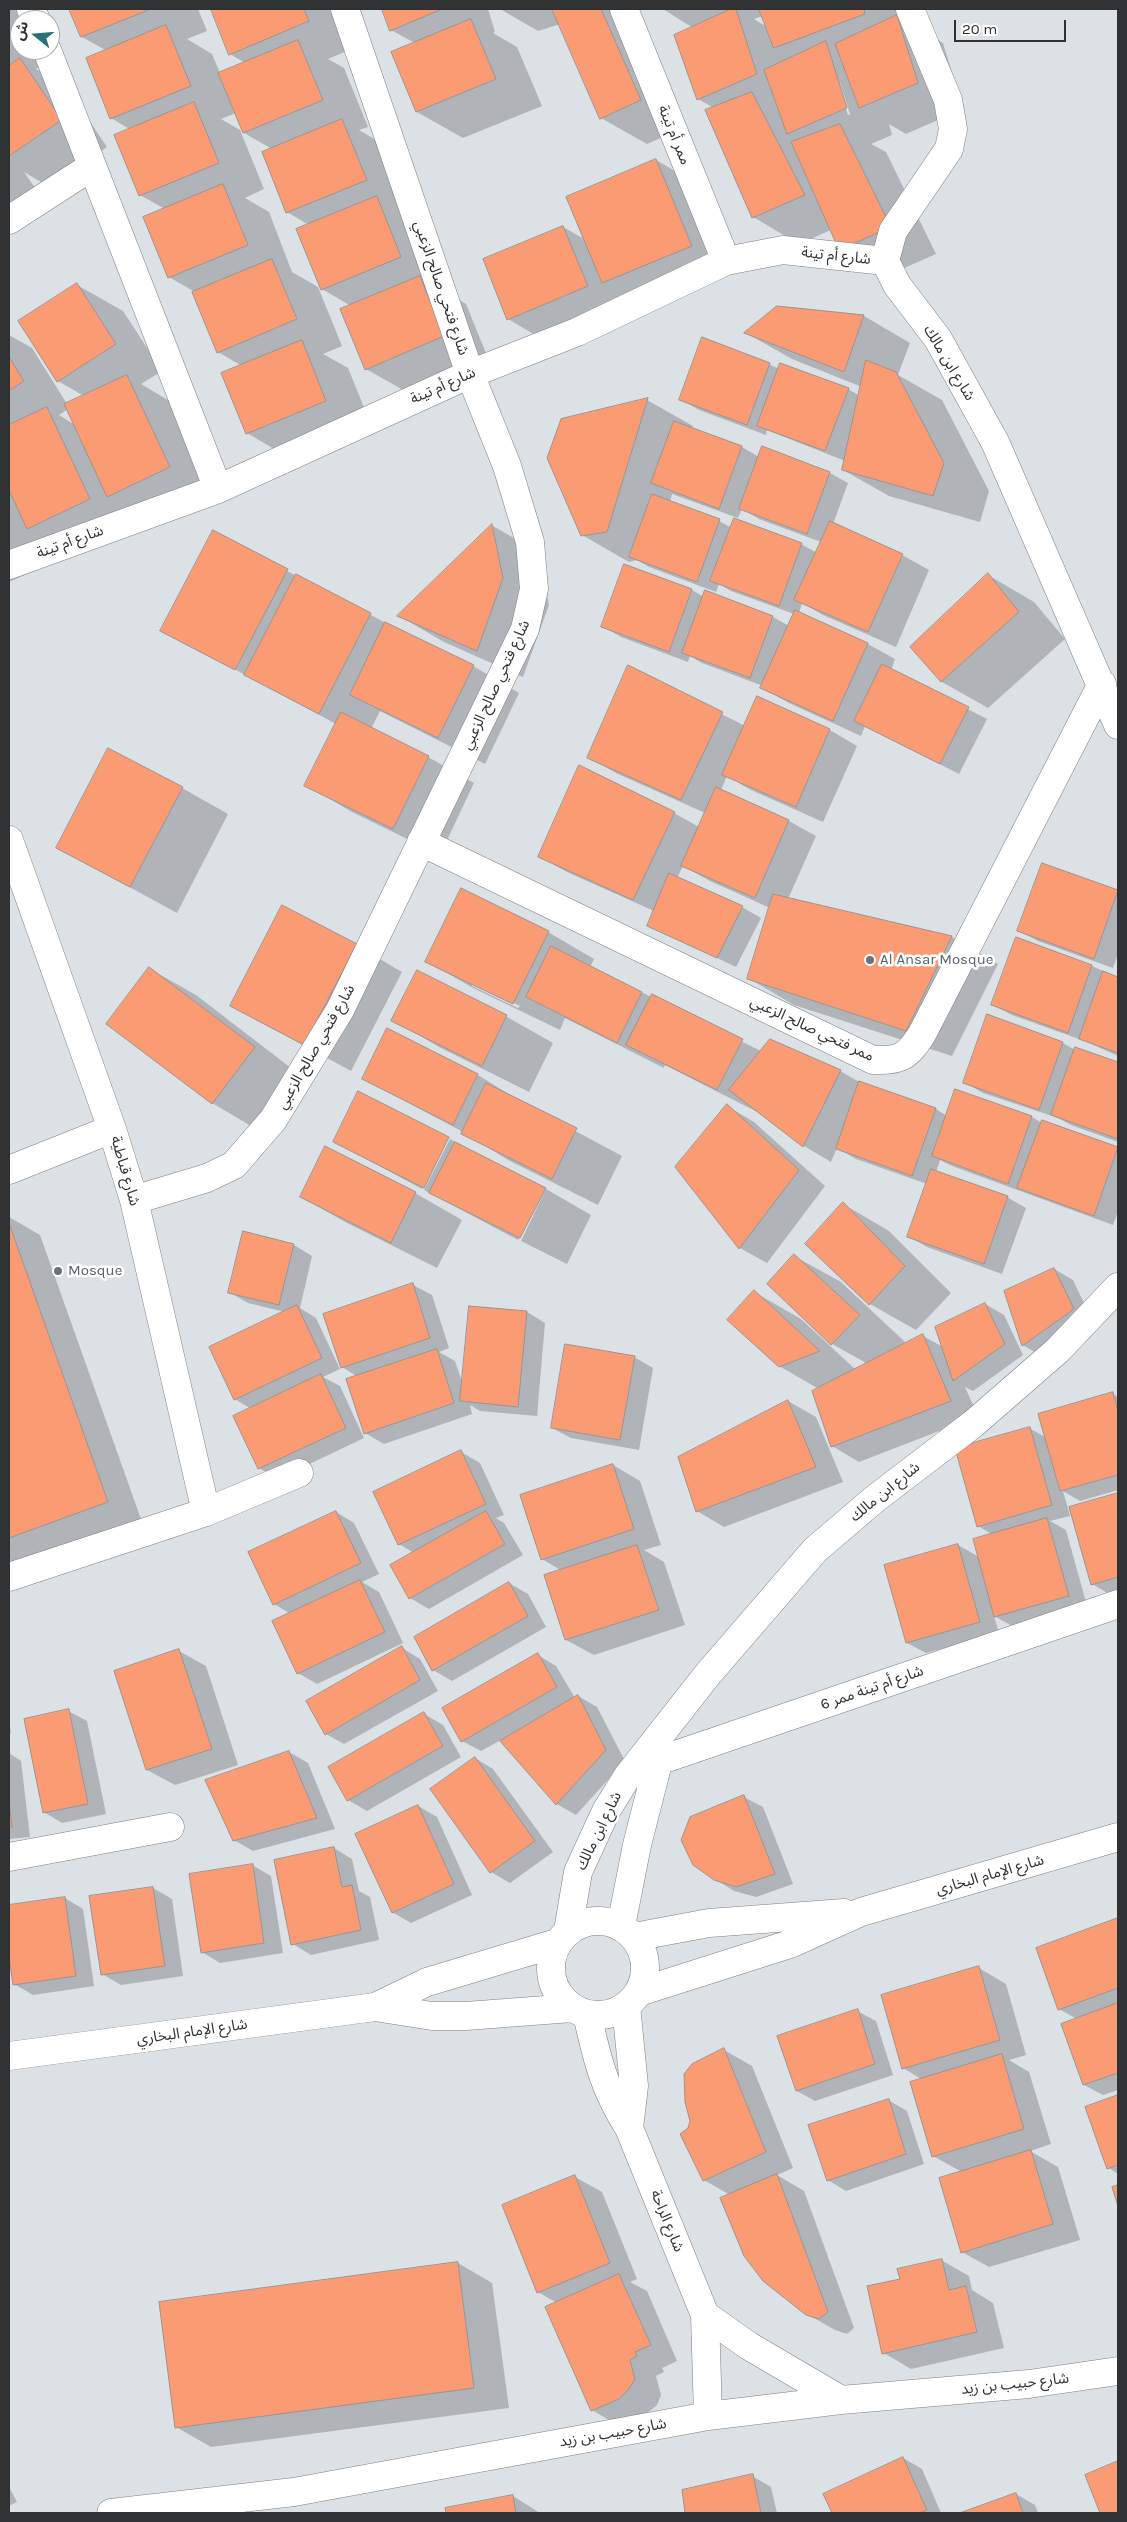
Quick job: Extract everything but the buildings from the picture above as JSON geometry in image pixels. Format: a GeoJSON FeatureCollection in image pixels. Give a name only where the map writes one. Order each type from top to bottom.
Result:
{"type":"FeatureCollection","features":[{"type":"Feature","properties":{"kind":"street","name":"شارع فتحي صالح الزعبي"},"geometry":{"type":"LineString","coordinates":[[134,1200],[207,1178],[234,1165],[274,1120],[340,1010],[525,628],[534,589],[530,542],[507,466],[470,374],[345,9]]}},
{"type":"Feature","properties":{"kind":"street","name":"ممر أم تينة"},"geometry":{"type":"LineString","coordinates":[[624,9],[726,261]]}},
{"type":"Feature","properties":{"kind":"street"},"geometry":{"type":"LineString","coordinates":[[886,261],[893,231],[949,149],[953,129],[948,100],[910,9]]}},
{"type":"Feature","properties":{"kind":"street"},"geometry":{"type":"LineString","coordinates":[[51,60],[218,489]]}},
{"type":"Feature","properties":{"kind":"street"},"geometry":{"type":"LineString","coordinates":[[9,220],[91,167]]}},
{"type":"Feature","properties":{"kind":"street","name":"شارع أم تينة"},"geometry":{"type":"LineString","coordinates":[[9,565],[218,489],[470,374],[577,332],[726,261],[783,250],[886,261]]}},
{"type":"Feature","properties":{"kind":"street","name":"شارع ابن مالك"},"geometry":{"type":"LineString","coordinates":[[886,261],[897,285],[938,339],[995,442],[1102,684],[1118,725]]}},
{"type":"Feature","properties":{"kind":"street","name":"ممر فتحي صالح الزعبي"},"geometry":{"type":"LineString","coordinates":[[422,842],[873,1060],[893,1061],[909,1053],[922,1034],[1102,684]]}},
{"type":"Feature","properties":{"kind":"street","name":"شارع قباطية"},"geometry":{"type":"LineString","coordinates":[[9,840],[112,1129],[134,1200],[206,1512]]}},
{"type":"Feature","properties":{"kind":"street"},"geometry":{"type":"LineString","coordinates":[[9,1170],[112,1129]]}},
{"type":"Feature","properties":{"kind":"street","name":"شارع ابن مالك"},"geometry":{"type":"LineString","coordinates":[[562,1937],[578,1872],[606,1811],[627,1777],[708,1674],[815,1550],[876,1498],[973,1424],[1058,1350],[1118,1287]]}},
{"type":"Feature","properties":{"kind":"street"},"geometry":{"type":"LineString","coordinates":[[9,1577],[206,1512],[299,1473]]}},
{"type":"Feature","properties":{"kind":"street","name":"شارع أم تينة ممر 6"},"geometry":{"type":"LineString","coordinates":[[627,1777],[658,1761],[1118,1604]]}},
{"type":"Feature","properties":{"kind":"street","name":"شارع ابن مالك"},"geometry":{"type":"LineString","coordinates":[[628,1931],[658,1761],[674,1719]]}},
{"type":"Feature","properties":{"kind":"street"},"geometry":{"type":"LineString","coordinates":[[9,1857],[170,1827]]}},
{"type":"Feature","properties":{"kind":"street","name":"شارع الإمام البخاري"},"geometry":{"type":"LineString","coordinates":[[632,1999],[790,1944],[861,1912],[1118,1837]]}},
{"type":"Feature","properties":{"kind":"street","name":"شارع الإمام البخاري"},"geometry":{"type":"LineString","coordinates":[[628,1931],[861,1912]]}},
{"type":"Feature","properties":{"kind":"street"},"geometry":{"type":"LineString","coordinates":[[594,1920],[607,1921],[628,1931],[644,1954],[645,1973],[632,1999],[608,2014],[580,2011],[559,1995],[552,1979],[551,1960],[562,1937],[580,1923],[594,1920]]}},
{"type":"Feature","properties":{"kind":"street","name":"شارع الإمام البخاري"},"geometry":{"type":"LineString","coordinates":[[9,2056],[375,2006],[427,1982],[562,1937]]}},
{"type":"Feature","properties":{"kind":"street","name":"شارع الراحة"},"geometry":{"type":"LineString","coordinates":[[629,2128],[634,2086],[632,1999]]}},
{"type":"Feature","properties":{"kind":"street","name":"شارع الإمام البخاري"},"geometry":{"type":"LineString","coordinates":[[375,2006],[432,2016],[580,2011]]}},
{"type":"Feature","properties":{"kind":"street","name":"شارع الراحة"},"geometry":{"type":"LineString","coordinates":[[580,2011],[614,2104],[629,2128],[705,2315],[708,2416]]}},
{"type":"Feature","properties":{"kind":"street"},"geometry":{"type":"LineString","coordinates":[[705,2315],[748,2346],[841,2400]]}},
{"type":"Feature","properties":{"kind":"street","name":"شارع حبيب بن زيد"},"geometry":{"type":"LineString","coordinates":[[111,2513],[295,2502],[708,2416],[841,2400],[1029,2384],[1118,2371]]}},
{"type":"Feature","properties":{"kind":"place","name":"Al Ansar Mosque"},"geometry":{"type":"Point","coordinates":[870,960]}},
{"type":"Feature","properties":{"kind":"place","name":"Mosque"},"geometry":{"type":"Point","coordinates":[58,1271]}}]}
